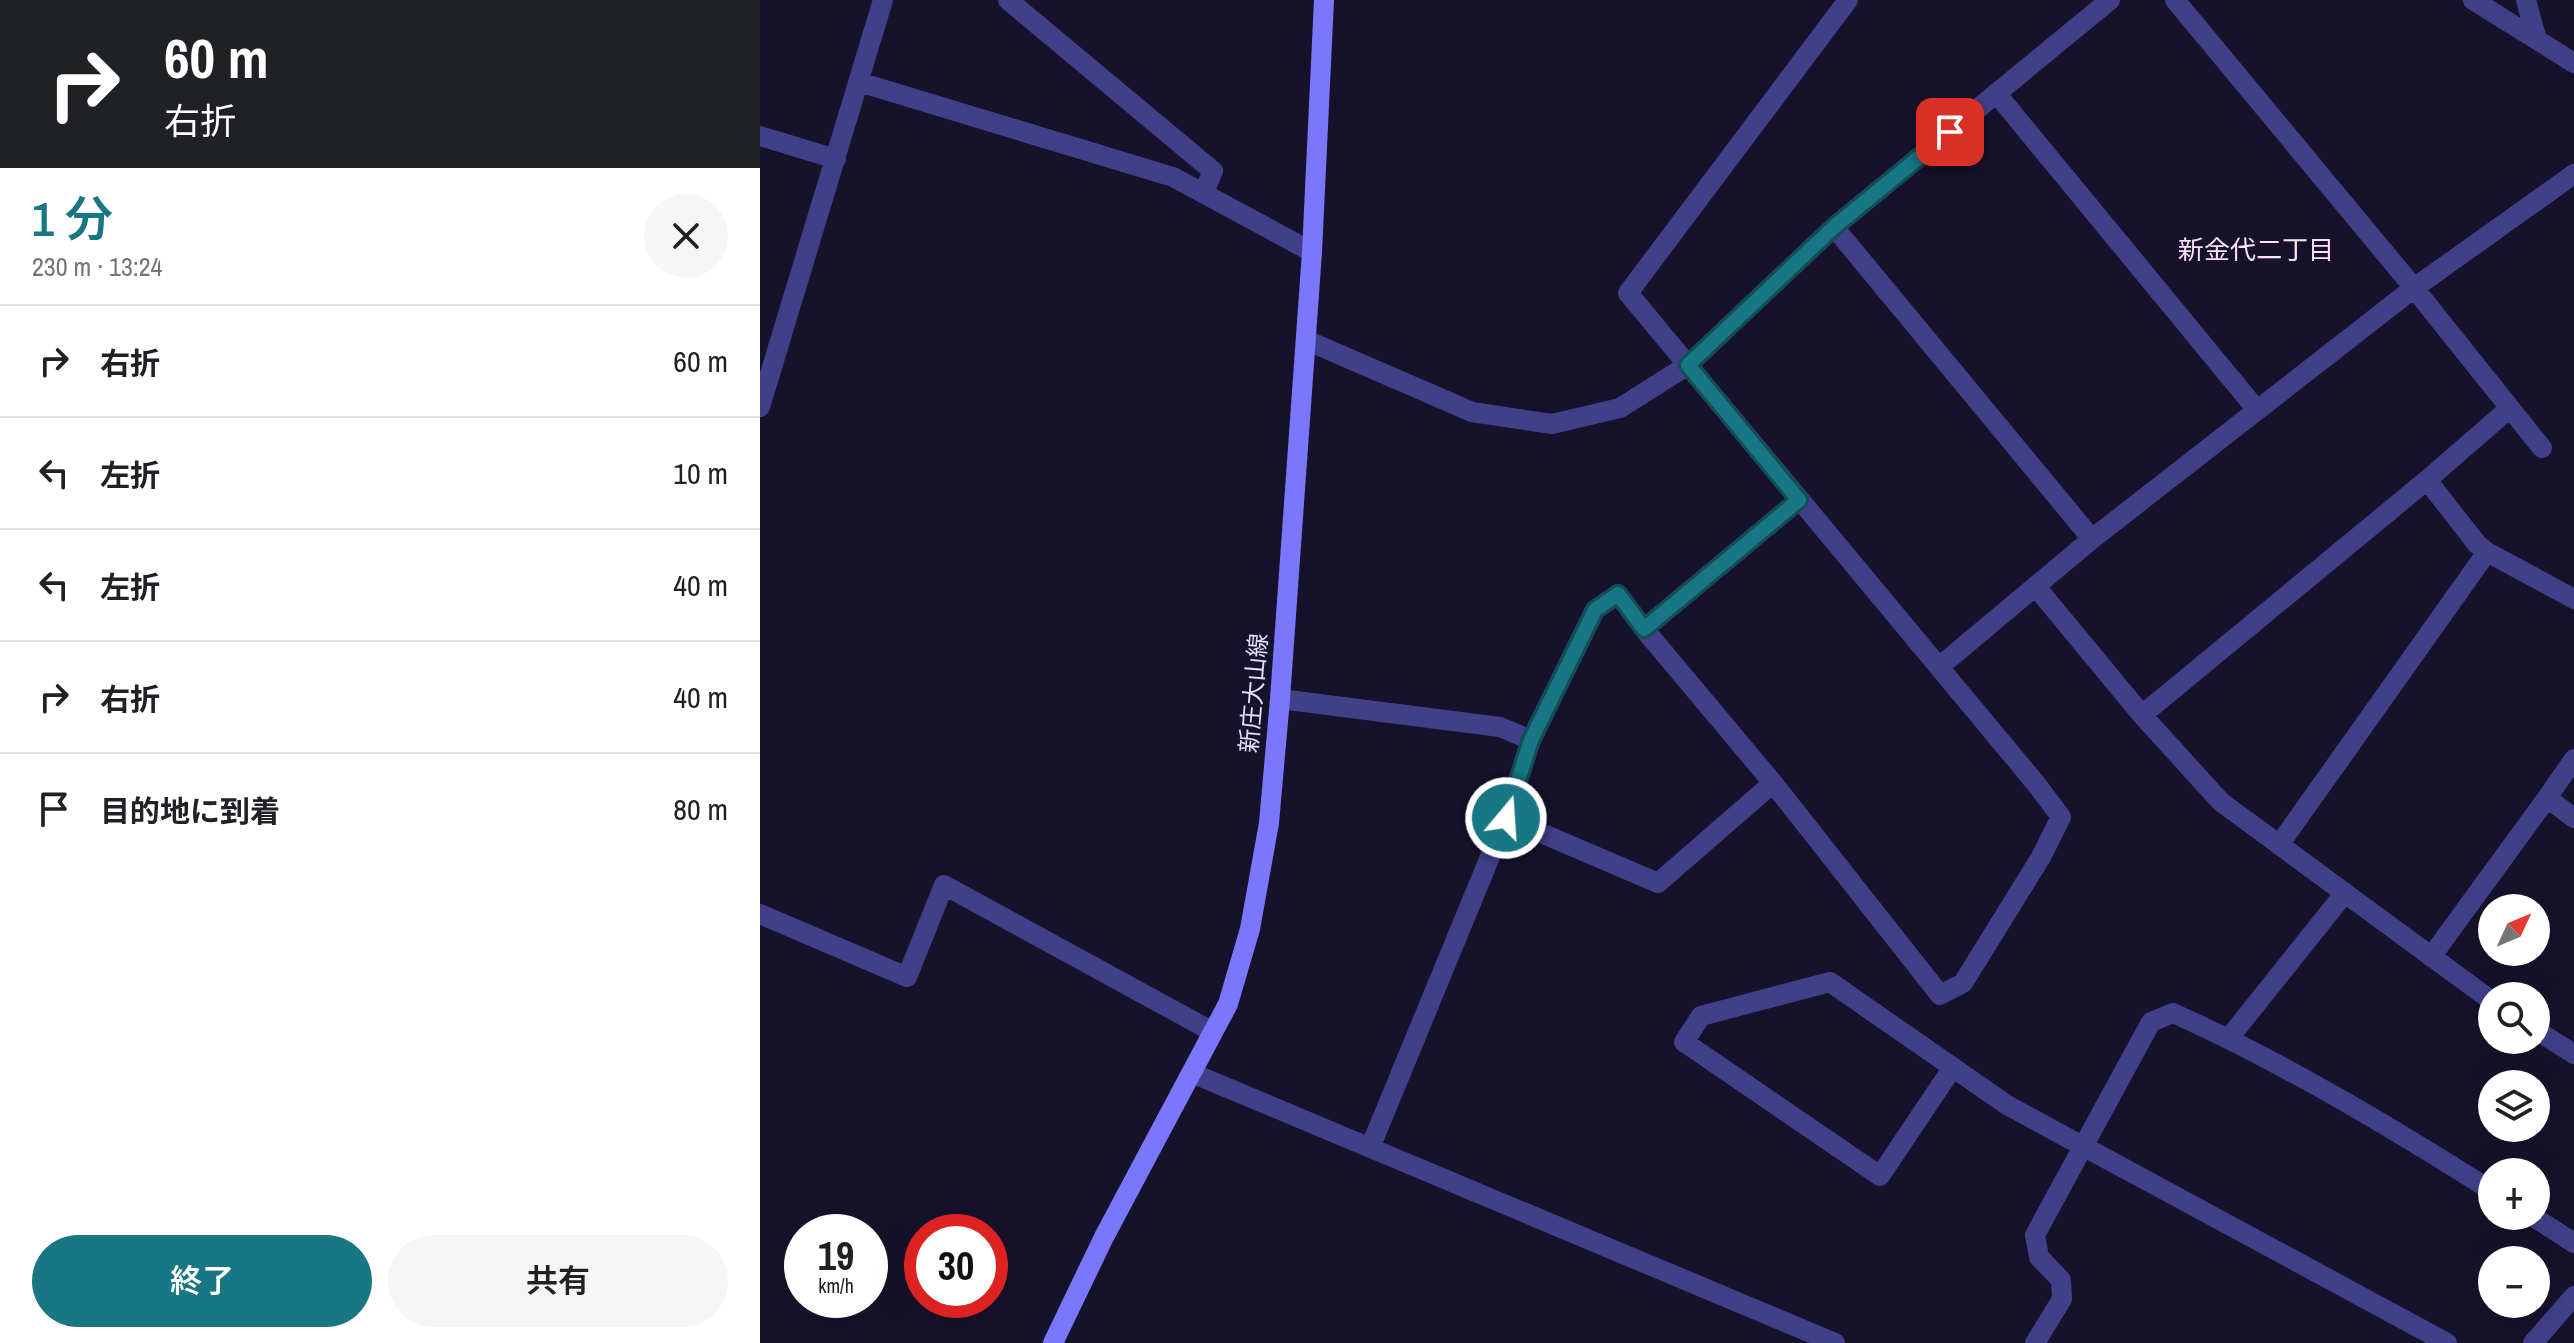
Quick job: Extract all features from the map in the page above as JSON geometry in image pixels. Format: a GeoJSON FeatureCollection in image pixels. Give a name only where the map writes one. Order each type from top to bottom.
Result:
{"type":"FeatureCollection","features":[{"type":"Feature","properties":{"kind":"main road","name":"新庄大山線"},"geometry":{"type":"LineString","coordinates":[[1053,1343],[1104,1237],[1228,1004],[1250,929],[1269,823],[1280,699],[1312,252],[1324,0]]}},
{"type":"Feature","properties":{"kind":"street"},"geometry":{"type":"LineString","coordinates":[[760,407],[769,345],[836,159],[883,0]]}},
{"type":"Feature","properties":{"kind":"street"},"geometry":{"type":"LineString","coordinates":[[1008,0],[1213,171],[1204,192]]}},
{"type":"Feature","properties":{"kind":"street"},"geometry":{"type":"LineString","coordinates":[[1370,1148],[1506,818],[1531,740],[1595,610],[1618,594],[1773,783],[1940,995],[1963,983],[2041,857],[2061,817],[1628,293],[1848,0]]}},
{"type":"Feature","properties":{"kind":"street"},"geometry":{"type":"LineString","coordinates":[[1306,340],[1472,412],[1552,424],[1620,408],[1688,365],[1834,227],[2110,0]]}},
{"type":"Feature","properties":{"kind":"street"},"geometry":{"type":"LineString","coordinates":[[2175,0],[2542,448]]}},
{"type":"Feature","properties":{"kind":"street"},"geometry":{"type":"LineString","coordinates":[[2473,0],[2574,63]]}},
{"type":"Feature","properties":{"kind":"street"},"geometry":{"type":"LineString","coordinates":[[2526,0],[2537,40]]}},
{"type":"Feature","properties":{"kind":"street"},"geometry":{"type":"LineString","coordinates":[[859,82],[1173,177],[1312,252]]}},
{"type":"Feature","properties":{"kind":"street"},"geometry":{"type":"LineString","coordinates":[[1996,93],[2257,410]]}},
{"type":"Feature","properties":{"kind":"street"},"geometry":{"type":"LineString","coordinates":[[760,136],[836,159]]}},
{"type":"Feature","properties":{"kind":"street"},"geometry":{"type":"LineString","coordinates":[[1939,667],[2092,539],[2414,288],[2574,174]]}},
{"type":"Feature","properties":{"kind":"street"},"geometry":{"type":"LineString","coordinates":[[1834,227],[2092,539]]}},
{"type":"Feature","properties":{"kind":"street"},"geometry":{"type":"LineString","coordinates":[[2142,715],[2510,408]]}},
{"type":"Feature","properties":{"kind":"street"},"geometry":{"type":"LineString","coordinates":[[2427,480],[2477,544],[2574,599]]}},
{"type":"Feature","properties":{"kind":"street"},"geometry":{"type":"LineString","coordinates":[[1644,629],[1799,500]]}},
{"type":"Feature","properties":{"kind":"street"},"geometry":{"type":"LineString","coordinates":[[2279,845],[2487,552]]}},
{"type":"Feature","properties":{"kind":"street"},"geometry":{"type":"LineString","coordinates":[[2036,587],[2142,715],[2221,802],[2478,991]]}},
{"type":"Feature","properties":{"kind":"street"},"geometry":{"type":"LineString","coordinates":[[1280,699],[1500,727],[1531,740]]}},
{"type":"Feature","properties":{"kind":"street"},"geometry":{"type":"LineString","coordinates":[[2431,957],[2574,759]]}},
{"type":"Feature","properties":{"kind":"street"},"geometry":{"type":"LineString","coordinates":[[1506,818],[1658,883],[1773,783]]}},
{"type":"Feature","properties":{"kind":"street"},"geometry":{"type":"LineString","coordinates":[[2547,798],[2574,818]]}},
{"type":"Feature","properties":{"kind":"street"},"geometry":{"type":"LineString","coordinates":[[760,914],[907,977],[944,885],[1213,1032]]}},
{"type":"Feature","properties":{"kind":"street"},"geometry":{"type":"LineString","coordinates":[[2229,1038],[2344,894]]}},
{"type":"Feature","properties":{"kind":"street"},"geometry":{"type":"LineString","coordinates":[[1953,1067],[1880,1176],[1684,1042],[1701,1016],[1830,982],[1953,1067],[2007,1105],[2447,1343]]}},
{"type":"Feature","properties":{"kind":"street"},"geometry":{"type":"LineString","coordinates":[[2035,1343],[2062,1299],[2061,1280],[2039,1257],[2035,1235],[2151,1022],[2173,1013],[2229,1038],[2387,1125],[2478,1182]]}},
{"type":"Feature","properties":{"kind":"street"},"geometry":{"type":"LineString","coordinates":[[2550,1039],[2574,1054]]}},
{"type":"Feature","properties":{"kind":"street"},"geometry":{"type":"LineString","coordinates":[[1192,1073],[1835,1343]]}},
{"type":"Feature","properties":{"kind":"street"},"geometry":{"type":"LineString","coordinates":[[2550,1228],[2574,1243]]}},
{"type":"Feature","properties":{"kind":"street"},"geometry":{"type":"LineString","coordinates":[[2533,1343],[2574,1296]]}},
{"type":"Feature","properties":{"kind":"district","name":"新金代二丁目"},"geometry":{"type":"Point","coordinates":[2256,249]}},
{"type":"Feature","properties":{"kind":"route"},"geometry":{"type":"LineString","coordinates":[[1506,818],[1531,740],[1595,610],[1618,594],[1644,629],[1799,500],[1688,365],[1834,227],[1950,132]]}}]}
